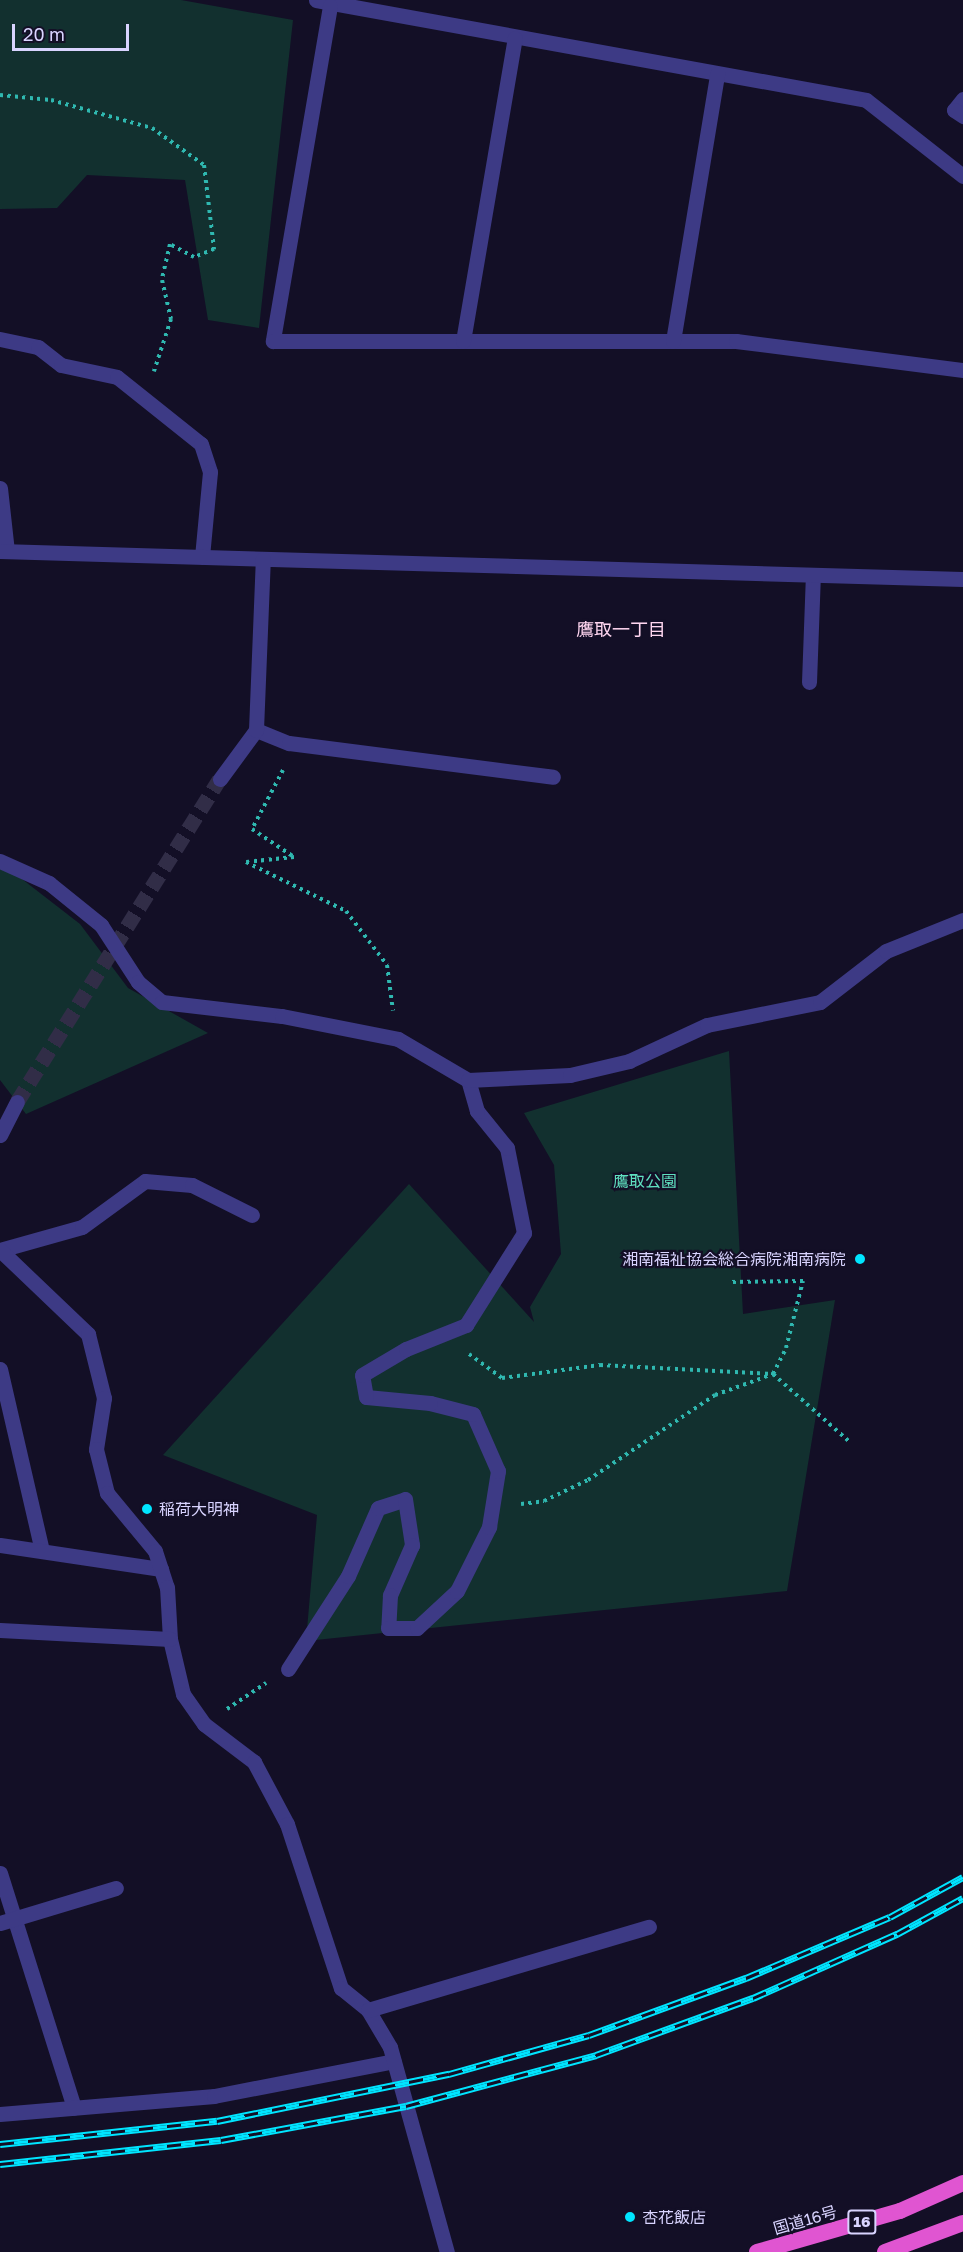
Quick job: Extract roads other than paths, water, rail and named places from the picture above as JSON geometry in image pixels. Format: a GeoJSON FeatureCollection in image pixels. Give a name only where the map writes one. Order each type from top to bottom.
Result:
{"type":"FeatureCollection","features":[{"type":"Feature","properties":{"kind":"highway","name":"国道16号"},"geometry":{"type":"LineString","coordinates":[[757,2252],[900,2211],[963,2183]]}},
{"type":"Feature","properties":{"kind":"highway","name":"16"},"geometry":{"type":"LineString","coordinates":[[885,2252],[963,2223]]}},
{"type":"Feature","properties":{"kind":"street"},"geometry":{"type":"LineString","coordinates":[[963,176],[866,100],[323,3],[273,341],[673,341],[802,346],[963,370]]}},
{"type":"Feature","properties":{"kind":"street"},"geometry":{"type":"LineString","coordinates":[[463,341],[516,38]]}},
{"type":"Feature","properties":{"kind":"street"},"geometry":{"type":"LineString","coordinates":[[673,341],[717,74]]}},
{"type":"Feature","properties":{"kind":"street"},"geometry":{"type":"LineString","coordinates":[[963,99],[954,110],[963,116]]}},
{"type":"Feature","properties":{"kind":"street"},"geometry":{"type":"LineString","coordinates":[[0,339],[38,347],[61,365],[117,377],[201,444],[210,472],[202,557]]}},
{"type":"Feature","properties":{"kind":"street"},"geometry":{"type":"LineString","coordinates":[[0,488],[3,551],[963,579]]}},
{"type":"Feature","properties":{"kind":"street"},"geometry":{"type":"LineString","coordinates":[[220,778],[256,730],[263,559]]}},
{"type":"Feature","properties":{"kind":"street"},"geometry":{"type":"LineString","coordinates":[[809,682],[813,575]]}},
{"type":"Feature","properties":{"kind":"street"},"geometry":{"type":"LineString","coordinates":[[256,730],[288,743],[553,777]]}},
{"type":"Feature","properties":{"kind":"street"},"geometry":{"type":"LineString","coordinates":[[0,861],[49,883],[101,925],[138,982],[162,1002],[282,1016],[398,1039],[468,1080],[570,1075],[629,1061],[707,1025],[820,1002],[886,951],[963,920]]}},
{"type":"Feature","properties":{"kind":"street"},"geometry":{"type":"LineString","coordinates":[[288,1669],[348,1576],[378,1508],[405,1499],[412,1545],[390,1595],[388,1628],[417,1628],[457,1591],[489,1527],[498,1471],[473,1414],[430,1403],[366,1397],[362,1375],[466,1324],[524,1233],[507,1148],[477,1111],[468,1080]]}},
{"type":"Feature","properties":{"kind":"street"},"geometry":{"type":"LineString","coordinates":[[0,1134],[17,1102]]}},
{"type":"Feature","properties":{"kind":"street"},"geometry":{"type":"LineString","coordinates":[[0,1250],[82,1227],[145,1180],[192,1185],[252,1215]]}},
{"type":"Feature","properties":{"kind":"street"},"geometry":{"type":"LineString","coordinates":[[0,1250],[88,1334],[104,1398],[96,1449],[107,1493],[131,1515],[161,1569],[170,1639],[183,1694],[204,1724],[254,1762],[287,1824],[341,1988],[368,2010],[394,2061],[447,2252]]}},
{"type":"Feature","properties":{"kind":"street"},"geometry":{"type":"LineString","coordinates":[[0,1369],[41,1548]]}},
{"type":"Feature","properties":{"kind":"street"},"geometry":{"type":"LineString","coordinates":[[0,1545],[41,1548],[161,1569]]}},
{"type":"Feature","properties":{"kind":"street"},"geometry":{"type":"LineString","coordinates":[[0,1630],[170,1639]]}},
{"type":"Feature","properties":{"kind":"street"},"geometry":{"type":"LineString","coordinates":[[0,1873],[7,1921],[74,2108]]}},
{"type":"Feature","properties":{"kind":"street"},"geometry":{"type":"LineString","coordinates":[[7,1921],[116,1888]]}},
{"type":"Feature","properties":{"kind":"street"},"geometry":{"type":"LineString","coordinates":[[368,2010],[649,1927]]}},
{"type":"Feature","properties":{"kind":"street"},"geometry":{"type":"LineString","coordinates":[[0,2114],[213,2096],[394,2061]]}},
{"type":"Feature","properties":{"kind":"tunnel"},"geometry":{"type":"LineString","coordinates":[[17,1102],[220,779]]}},
{"type":"Feature","properties":{"kind":"railway"},"geometry":{"type":"LineString","coordinates":[[0,2144],[217,2121],[449,2074],[589,2035],[746,1978],[890,1917],[963,1877]]}},
{"type":"Feature","properties":{"kind":"railway"},"geometry":{"type":"LineString","coordinates":[[0,2164],[221,2140],[406,2106],[596,2055],[753,1998],[897,1934],[963,1898]]}},
{"type":"Feature","properties":{"kind":"place","name":"湘南福祉協会総合病院湘南病院"},"geometry":{"type":"Point","coordinates":[860,1259]}},
{"type":"Feature","properties":{"kind":"place","name":"稲荷大明神"},"geometry":{"type":"Point","coordinates":[147,1509]}},
{"type":"Feature","properties":{"kind":"place","name":"杏花飯店"},"geometry":{"type":"Point","coordinates":[630,2217]}},
{"type":"Feature","properties":{"kind":"district","name":"鷹取一丁目"},"geometry":{"type":"Point","coordinates":[621,629]}},
{"type":"Feature","properties":{"kind":"park label","name":"鷹取公園"},"geometry":{"type":"Point","coordinates":[645,1181]}}]}
